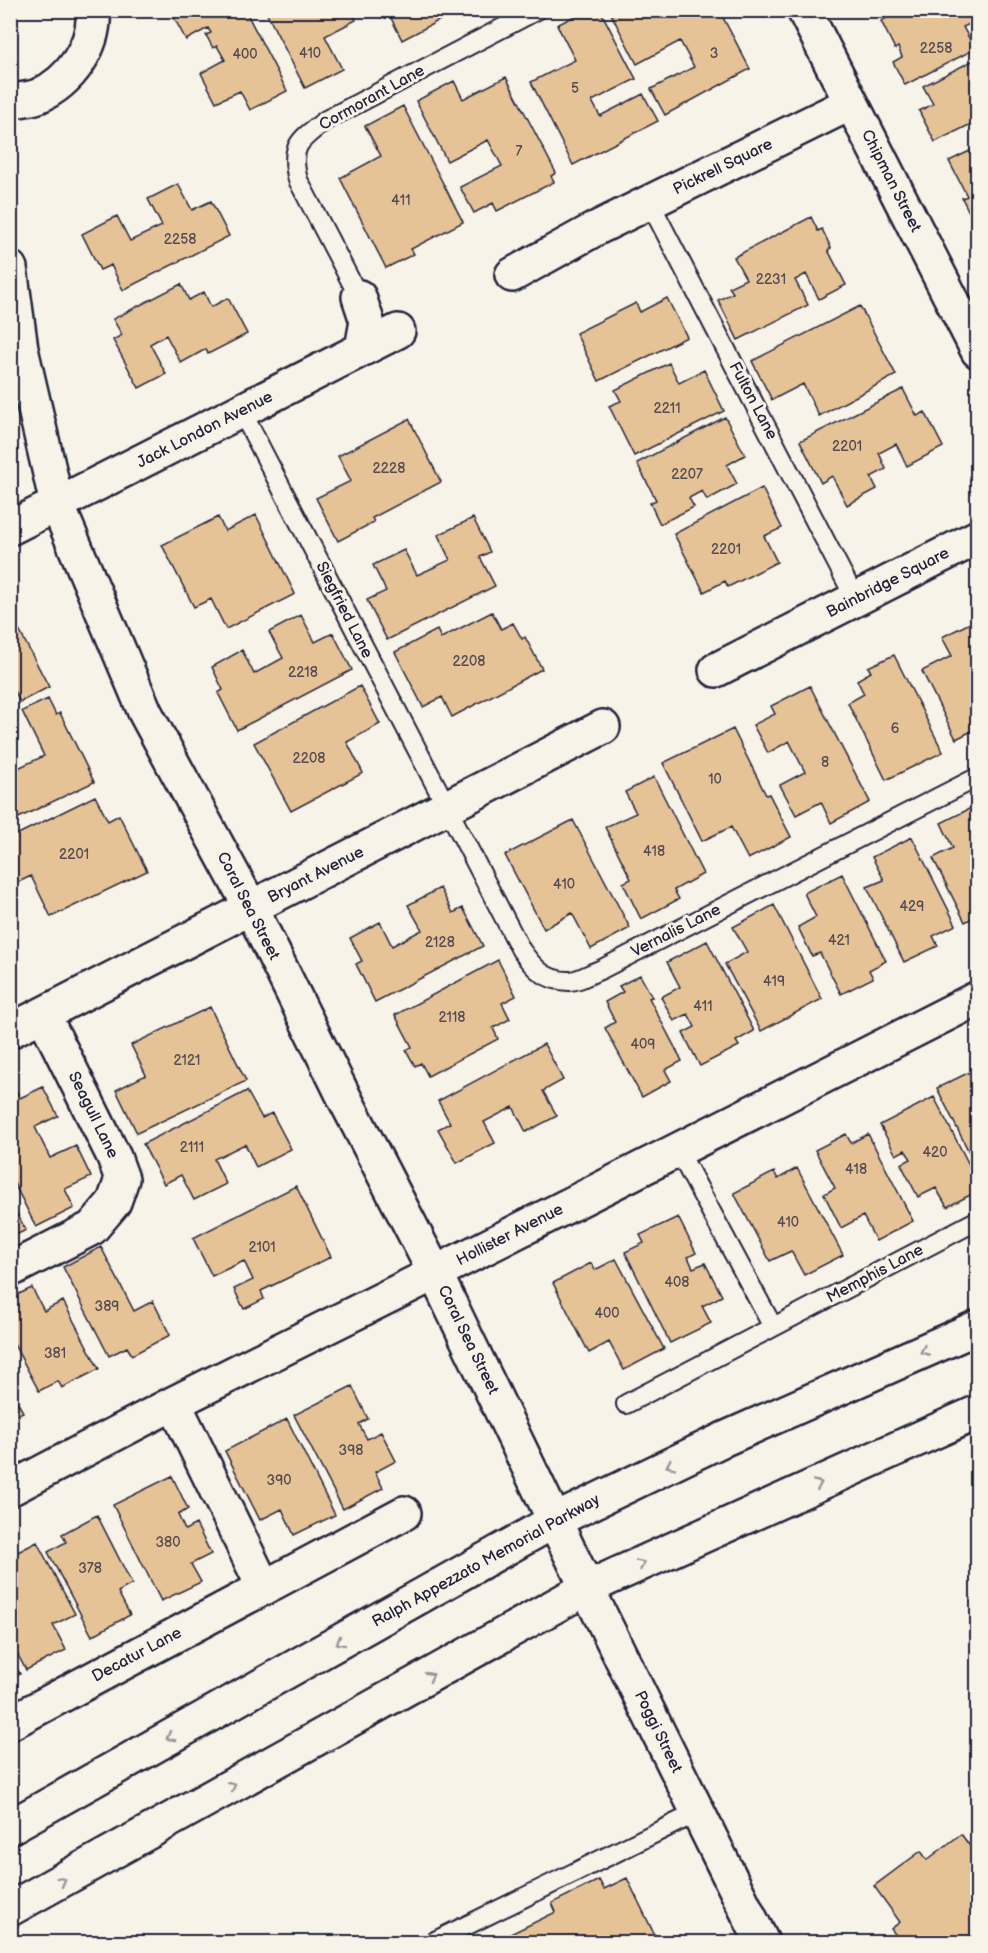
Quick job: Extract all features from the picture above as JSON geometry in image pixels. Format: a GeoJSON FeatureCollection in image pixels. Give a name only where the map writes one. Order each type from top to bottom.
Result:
{"type":"FeatureCollection","features":[{"type":"Feature","properties":{"kind":"street"},"geometry":{"type":"LineString","coordinates":[[10,101],[38,96],[67,77],[87,48],[94,19],[93,10]]}},
{"type":"Feature","properties":{"kind":"street","name":"Chipman Street"},"geometry":{"type":"LineString","coordinates":[[804,10],[978,351]]}},
{"type":"Feature","properties":{"kind":"street","name":"Pickrell Square"},"geometry":{"type":"LineString","coordinates":[[512,275],[595,230],[851,103]]}},
{"type":"Feature","properties":{"kind":"street","name":"Coral Sea Street"},"geometry":{"type":"LineString","coordinates":[[10,268],[21,349],[57,504],[144,712],[251,908],[435,1273],[556,1520]]}},
{"type":"Feature","properties":{"kind":"street"},"geometry":{"type":"LineString","coordinates":[[359,297],[367,321],[362,349]]}},
{"type":"Feature","properties":{"kind":"street","name":"Jack London Avenue"},"geometry":{"type":"LineString","coordinates":[[10,528],[398,331]]}},
{"type":"Feature","properties":{"kind":"street","name":"Bainbridge Square"},"geometry":{"type":"LineString","coordinates":[[716,670],[978,537]]}},
{"type":"Feature","properties":{"kind":"street","name":"Bryant Avenue"},"geometry":{"type":"LineString","coordinates":[[10,1031],[603,727]]}},
{"type":"Feature","properties":{"kind":"street","name":"Hollister Avenue"},"geometry":{"type":"LineString","coordinates":[[10,1489],[174,1403],[978,998]]}},
{"type":"Feature","properties":{"kind":"street","name":"Seagull Lane"},"geometry":{"type":"LineString","coordinates":[[10,1270],[92,1228],[114,1202],[122,1179],[114,1157],[44,1014]]}},
{"type":"Feature","properties":{"kind":"street","name":"Ralph Appezzato Memorial Parkway"},"geometry":{"type":"LineString","coordinates":[[10,1827],[556,1520],[722,1440],[978,1327]]}},
{"type":"Feature","properties":{"kind":"street"},"geometry":{"type":"LineString","coordinates":[[174,1403],[264,1588]]}},
{"type":"Feature","properties":{"kind":"street"},"geometry":{"type":"LineString","coordinates":[[10,1909],[587,1588],[978,1412]]}},
{"type":"Feature","properties":{"kind":"street","name":"Decatur Lane"},"geometry":{"type":"LineString","coordinates":[[10,1723],[404,1513]]}},
{"type":"Feature","properties":{"kind":"street","name":"Poggi Street"},"geometry":{"type":"LineString","coordinates":[[556,1520],[587,1588],[762,1942]]}},
{"type":"Feature","properties":{"kind":"lane","name":"Cormorant Lane"},"geometry":{"type":"LineString","coordinates":[[359,297],[298,180],[295,167],[296,148],[306,136],[326,120],[537,10]]}},
{"type":"Feature","properties":{"kind":"lane","name":"Fulton Lane"},"geometry":{"type":"LineString","coordinates":[[650,203],[856,600]]}},
{"type":"Feature","properties":{"kind":"lane","name":"Siegfried Lane"},"geometry":{"type":"LineString","coordinates":[[242,412],[446,808]]}},
{"type":"Feature","properties":{"kind":"lane","name":"Vernalis Lane"},"geometry":{"type":"LineString","coordinates":[[446,808],[532,967],[547,976],[569,982],[600,970],[978,777]]}},
{"type":"Feature","properties":{"kind":"lane"},"geometry":{"type":"LineString","coordinates":[[678,1150],[774,1327]]}},
{"type":"Feature","properties":{"kind":"lane","name":"Memphis Lane"},"geometry":{"type":"LineString","coordinates":[[626,1404],[978,1220]]}},
{"type":"Feature","properties":{"kind":"lane"},"geometry":{"type":"LineString","coordinates":[[433,1942],[698,1812]]}},
{"type":"Feature","properties":{"kind":"building"},"geometry":{"type":"Polygon","coordinates":[[[170,10],[245,10],[287,91],[250,110],[240,91],[216,102],[201,73],[225,60],[217,46],[213,48],[206,35],[211,33],[208,28],[186,40],[170,10]]]}},
{"type":"Feature","properties":{"kind":"building"},"geometry":{"type":"Polygon","coordinates":[[[265,10],[351,10],[356,20],[325,36],[342,69],[305,88],[265,10]]]}},
{"type":"Feature","properties":{"kind":"building"},"geometry":{"type":"Polygon","coordinates":[[[387,10],[440,10],[444,18],[402,40],[387,10]]]}},
{"type":"Feature","properties":{"kind":"building"},"geometry":{"type":"Polygon","coordinates":[[[586,10],[600,10],[636,79],[592,101],[600,116],[643,94],[658,121],[573,165],[531,82],[575,60],[557,25],[586,10]]]}},
{"type":"Feature","properties":{"kind":"building"},"geometry":{"type":"Polygon","coordinates":[[[609,10],[719,10],[750,69],[665,115],[651,89],[694,67],[680,41],[637,64],[609,10]]]}},
{"type":"Feature","properties":{"kind":"building"},"geometry":{"type":"Polygon","coordinates":[[[901,10],[978,10],[978,20],[963,27],[975,49],[905,85],[893,62],[902,57],[898,47],[895,49],[881,21],[901,10]]]}},
{"type":"Feature","properties":{"kind":"building"},"geometry":{"type":"Polygon","coordinates":[[[978,58],[978,131],[973,123],[935,142],[919,111],[933,104],[923,86],[978,58]]]}},
{"type":"Feature","properties":{"kind":"building"},"geometry":{"type":"Polygon","coordinates":[[[506,77],[556,173],[551,176],[554,182],[497,211],[493,203],[474,213],[460,187],[502,166],[488,140],[447,161],[416,101],[454,81],[463,99],[506,77]]]}},
{"type":"Feature","properties":{"kind":"building"},"geometry":{"type":"Polygon","coordinates":[[[403,106],[463,222],[411,249],[414,254],[386,268],[340,178],[381,156],[365,126],[403,106]]]}},
{"type":"Feature","properties":{"kind":"building"},"geometry":{"type":"Polygon","coordinates":[[[978,147],[978,225],[976,226],[962,198],[967,196],[949,161],[978,147]]]}},
{"type":"Feature","properties":{"kind":"building"},"geometry":{"type":"Polygon","coordinates":[[[178,184],[192,210],[211,201],[229,236],[123,290],[111,265],[100,270],[82,234],[117,216],[130,241],[162,226],[148,199],[178,184]]]}},
{"type":"Feature","properties":{"kind":"building"},"geometry":{"type":"Polygon","coordinates":[[[811,217],[818,231],[822,229],[831,248],[828,250],[846,285],[819,299],[806,274],[795,280],[808,305],[738,340],[718,300],[733,293],[729,287],[746,279],[734,257],[811,217]]]}},
{"type":"Feature","properties":{"kind":"building"},"geometry":{"type":"Polygon","coordinates":[[[181,284],[189,300],[204,292],[211,307],[228,298],[247,334],[208,354],[206,349],[181,363],[166,335],[150,344],[166,374],[139,388],[113,340],[122,335],[113,319],[181,284]]]}},
{"type":"Feature","properties":{"kind":"building"},"geometry":{"type":"Polygon","coordinates":[[[667,298],[687,337],[599,381],[576,333],[636,303],[640,312],[667,298]]]}},
{"type":"Feature","properties":{"kind":"building"},"geometry":{"type":"Polygon","coordinates":[[[860,306],[896,375],[819,416],[803,384],[772,400],[752,361],[860,306]]]}},
{"type":"Feature","properties":{"kind":"building"},"geometry":{"type":"Polygon","coordinates":[[[669,363],[679,383],[704,370],[724,411],[634,456],[609,406],[621,401],[615,390],[669,363]]]}},
{"type":"Feature","properties":{"kind":"building"},"geometry":{"type":"Polygon","coordinates":[[[903,389],[917,416],[925,412],[943,447],[907,466],[896,444],[879,453],[886,469],[871,477],[877,489],[847,505],[832,476],[821,483],[800,441],[903,389]]]}},
{"type":"Feature","properties":{"kind":"building"},"geometry":{"type":"Polygon","coordinates":[[[725,417],[745,455],[727,465],[737,484],[707,500],[702,491],[689,498],[694,507],[660,524],[650,503],[656,500],[637,463],[725,417]]]}},
{"type":"Feature","properties":{"kind":"building"},"geometry":{"type":"Polygon","coordinates":[[[409,419],[441,482],[372,518],[374,522],[338,541],[316,498],[351,481],[338,456],[409,419]]]}},
{"type":"Feature","properties":{"kind":"building"},"geometry":{"type":"Polygon","coordinates":[[[762,488],[782,528],[764,536],[777,562],[728,587],[725,581],[704,592],[674,534],[762,488]]]}},
{"type":"Feature","properties":{"kind":"building"},"geometry":{"type":"Polygon","coordinates":[[[256,515],[295,594],[226,629],[211,599],[194,607],[162,545],[218,517],[225,531],[256,515]]]}},
{"type":"Feature","properties":{"kind":"building"},"geometry":{"type":"Polygon","coordinates":[[[473,518],[490,552],[480,557],[495,586],[387,640],[367,600],[386,591],[373,565],[404,550],[417,575],[450,560],[438,535],[473,518]]]}},
{"type":"Feature","properties":{"kind":"building"},"geometry":{"type":"Polygon","coordinates":[[[492,612],[501,629],[513,623],[522,639],[525,637],[542,669],[452,717],[442,697],[423,707],[395,652],[437,630],[441,638],[492,612]]]}},
{"type":"Feature","properties":{"kind":"building"},"geometry":{"type":"Polygon","coordinates":[[[10,613],[49,687],[20,702],[10,683],[10,613]]]}},
{"type":"Feature","properties":{"kind":"building"},"geometry":{"type":"Polygon","coordinates":[[[301,615],[315,642],[333,633],[352,670],[237,730],[218,693],[223,690],[212,667],[242,650],[254,674],[283,658],[269,632],[301,615]]]}},
{"type":"Feature","properties":{"kind":"building"},"geometry":{"type":"Polygon","coordinates":[[[978,619],[978,728],[956,739],[922,671],[952,656],[942,637],[978,619]]]}},
{"type":"Feature","properties":{"kind":"building"},"geometry":{"type":"Polygon","coordinates":[[[894,655],[943,752],[886,780],[848,703],[864,694],[857,680],[871,672],[868,667],[894,655]]]}},
{"type":"Feature","properties":{"kind":"building"},"geometry":{"type":"Polygon","coordinates":[[[360,686],[380,724],[347,742],[363,773],[291,811],[254,743],[360,686]]]}},
{"type":"Feature","properties":{"kind":"building"},"geometry":{"type":"Polygon","coordinates":[[[810,686],[870,802],[831,823],[821,802],[796,815],[780,785],[805,772],[789,741],[768,753],[753,725],[775,714],[771,706],[810,686]]]}},
{"type":"Feature","properties":{"kind":"building"},"geometry":{"type":"Polygon","coordinates":[[[48,699],[56,715],[60,713],[94,782],[10,822],[10,753],[18,768],[44,756],[22,711],[48,699]]]}},
{"type":"Feature","properties":{"kind":"building"},"geometry":{"type":"Polygon","coordinates":[[[733,729],[766,795],[769,794],[791,837],[748,859],[731,827],[702,841],[663,763],[733,729]]]}},
{"type":"Feature","properties":{"kind":"building"},"geometry":{"type":"Polygon","coordinates":[[[654,777],[703,874],[674,890],[679,899],[641,919],[623,883],[631,879],[605,827],[636,813],[625,792],[654,777]]]}},
{"type":"Feature","properties":{"kind":"building"},"geometry":{"type":"Polygon","coordinates":[[[95,796],[108,821],[119,815],[147,871],[51,917],[31,876],[10,886],[10,838],[95,796]]]}},
{"type":"Feature","properties":{"kind":"building"},"geometry":{"type":"Polygon","coordinates":[[[977,805],[978,915],[965,922],[933,858],[953,848],[941,823],[977,805]]]}},
{"type":"Feature","properties":{"kind":"building"},"geometry":{"type":"Polygon","coordinates":[[[573,820],[630,928],[591,949],[572,913],[544,929],[505,855],[573,820]]]}},
{"type":"Feature","properties":{"kind":"building"},"geometry":{"type":"Polygon","coordinates":[[[912,837],[956,925],[933,936],[938,946],[904,962],[867,887],[884,880],[872,857],[912,837]]]}},
{"type":"Feature","properties":{"kind":"building"},"geometry":{"type":"Polygon","coordinates":[[[842,874],[886,961],[869,970],[873,978],[841,994],[820,953],[812,956],[798,927],[816,917],[804,893],[842,874]]]}},
{"type":"Feature","properties":{"kind":"building"},"geometry":{"type":"Polygon","coordinates":[[[440,888],[453,913],[463,908],[483,946],[375,1002],[356,964],[362,961],[350,938],[380,922],[392,946],[422,930],[408,905],[440,888]]]}},
{"type":"Feature","properties":{"kind":"building"},"geometry":{"type":"Polygon","coordinates":[[[774,905],[822,999],[761,1031],[725,964],[747,952],[733,927],[774,905]]]}},
{"type":"Feature","properties":{"kind":"building"},"geometry":{"type":"Polygon","coordinates":[[[707,941],[754,1031],[736,1041],[739,1046],[700,1066],[683,1033],[695,1027],[688,1014],[674,1021],[661,997],[680,987],[667,962],[707,941]]]}},
{"type":"Feature","properties":{"kind":"building"},"geometry":{"type":"Polygon","coordinates":[[[498,960],[516,996],[502,1003],[510,1019],[493,1028],[498,1039],[428,1076],[421,1063],[415,1066],[406,1050],[412,1047],[395,1015],[498,960]]]}},
{"type":"Feature","properties":{"kind":"building"},"geometry":{"type":"Polygon","coordinates":[[[640,975],[652,997],[649,998],[682,1061],[665,1070],[671,1081],[642,1097],[605,1028],[615,1022],[605,1002],[623,992],[619,986],[640,975]]]}},
{"type":"Feature","properties":{"kind":"building"},"geometry":{"type":"Polygon","coordinates":[[[210,1007],[246,1081],[137,1133],[116,1090],[146,1075],[131,1045],[210,1007]]]}},
{"type":"Feature","properties":{"kind":"building"},"geometry":{"type":"Polygon","coordinates":[[[544,1044],[563,1080],[543,1091],[557,1116],[526,1132],[513,1107],[484,1122],[495,1143],[457,1163],[438,1129],[450,1123],[438,1101],[544,1044]]]}},
{"type":"Feature","properties":{"kind":"building"},"geometry":{"type":"Polygon","coordinates":[[[978,1068],[978,1160],[974,1162],[937,1088],[978,1068]]]}},
{"type":"Feature","properties":{"kind":"building"},"geometry":{"type":"Polygon","coordinates":[[[43,1087],[58,1116],[35,1127],[50,1158],[76,1146],[91,1177],[65,1189],[74,1208],[36,1227],[10,1175],[10,1095],[17,1092],[20,1098],[43,1087]]]}},
{"type":"Feature","properties":{"kind":"building"},"geometry":{"type":"Polygon","coordinates":[[[247,1091],[262,1118],[272,1113],[291,1149],[256,1167],[245,1144],[214,1159],[226,1184],[194,1200],[181,1175],[164,1184],[143,1144],[247,1091]]]}},
{"type":"Feature","properties":{"kind":"building"},"geometry":{"type":"Polygon","coordinates":[[[934,1097],[978,1182],[978,1191],[947,1207],[936,1188],[918,1197],[901,1164],[911,1159],[905,1150],[896,1155],[880,1125],[934,1097]]]}},
{"type":"Feature","properties":{"kind":"building"},"geometry":{"type":"Polygon","coordinates":[[[846,1134],[851,1143],[868,1134],[913,1221],[876,1241],[863,1216],[841,1228],[824,1194],[835,1188],[815,1150],[846,1134]]]}},
{"type":"Feature","properties":{"kind":"building"},"geometry":{"type":"Polygon","coordinates":[[[797,1168],[843,1255],[804,1275],[791,1251],[770,1261],[734,1193],[774,1172],[778,1179],[797,1168]]]}},
{"type":"Feature","properties":{"kind":"building"},"geometry":{"type":"Polygon","coordinates":[[[296,1186],[331,1257],[261,1291],[264,1299],[244,1309],[234,1289],[253,1280],[244,1261],[212,1276],[193,1238],[296,1186]]]}},
{"type":"Feature","properties":{"kind":"building"},"geometry":{"type":"Polygon","coordinates":[[[10,1202],[26,1230],[10,1238],[10,1202]]]}},
{"type":"Feature","properties":{"kind":"building"},"geometry":{"type":"Polygon","coordinates":[[[678,1217],[696,1253],[688,1257],[693,1268],[705,1263],[722,1296],[702,1306],[711,1323],[670,1343],[625,1252],[644,1243],[640,1235],[678,1217]]]}},
{"type":"Feature","properties":{"kind":"building"},"geometry":{"type":"Polygon","coordinates":[[[101,1247],[134,1311],[153,1301],[170,1335],[132,1355],[127,1347],[109,1356],[63,1267],[101,1247]]]}},
{"type":"Feature","properties":{"kind":"building"},"geometry":{"type":"Polygon","coordinates":[[[616,1259],[664,1349],[624,1370],[609,1342],[589,1353],[553,1283],[591,1263],[595,1270],[616,1259]]]}},
{"type":"Feature","properties":{"kind":"building"},"geometry":{"type":"Polygon","coordinates":[[[32,1288],[44,1311],[63,1301],[99,1369],[62,1388],[58,1381],[39,1391],[10,1337],[10,1298],[32,1288]]]}},
{"type":"Feature","properties":{"kind":"building"},"geometry":{"type":"Polygon","coordinates":[[[352,1386],[368,1419],[359,1424],[367,1439],[381,1432],[396,1461],[375,1472],[383,1488],[343,1509],[294,1415],[352,1386]]]}},
{"type":"Feature","properties":{"kind":"building"},"geometry":{"type":"Polygon","coordinates":[[[10,1389],[23,1412],[10,1418],[10,1389]]]}},
{"type":"Feature","properties":{"kind":"building"},"geometry":{"type":"Polygon","coordinates":[[[287,1419],[335,1515],[294,1535],[282,1509],[260,1520],[225,1451],[287,1419]]]}},
{"type":"Feature","properties":{"kind":"building"},"geometry":{"type":"Polygon","coordinates":[[[172,1476],[188,1509],[178,1515],[185,1530],[196,1524],[211,1554],[191,1564],[201,1582],[161,1601],[113,1505],[172,1476]]]}},
{"type":"Feature","properties":{"kind":"building"},"geometry":{"type":"Polygon","coordinates":[[[97,1515],[132,1584],[118,1592],[130,1615],[92,1636],[48,1552],[66,1542],[62,1534],[97,1515]]]}},
{"type":"Feature","properties":{"kind":"building"},"geometry":{"type":"Polygon","coordinates":[[[37,1542],[75,1614],[53,1625],[66,1650],[26,1670],[10,1640],[10,1556],[37,1542]]]}},
{"type":"Feature","properties":{"kind":"building"},"geometry":{"type":"Polygon","coordinates":[[[10,1656],[20,1674],[10,1679],[10,1656]]]}},
{"type":"Feature","properties":{"kind":"building"},"geometry":{"type":"Polygon","coordinates":[[[961,1834],[978,1857],[978,1942],[901,1942],[891,1929],[900,1922],[874,1886],[921,1851],[927,1860],[961,1834]]]}},
{"type":"Feature","properties":{"kind":"building"},"geometry":{"type":"Polygon","coordinates":[[[627,1878],[658,1942],[494,1942],[556,1912],[552,1903],[599,1880],[604,1889],[627,1878]]]}},
{"type":"Feature","properties":{"kind":"building"},"geometry":{"type":"Polygon","coordinates":[[[487,1936],[490,1942],[472,1942],[487,1936]]]}}]}
